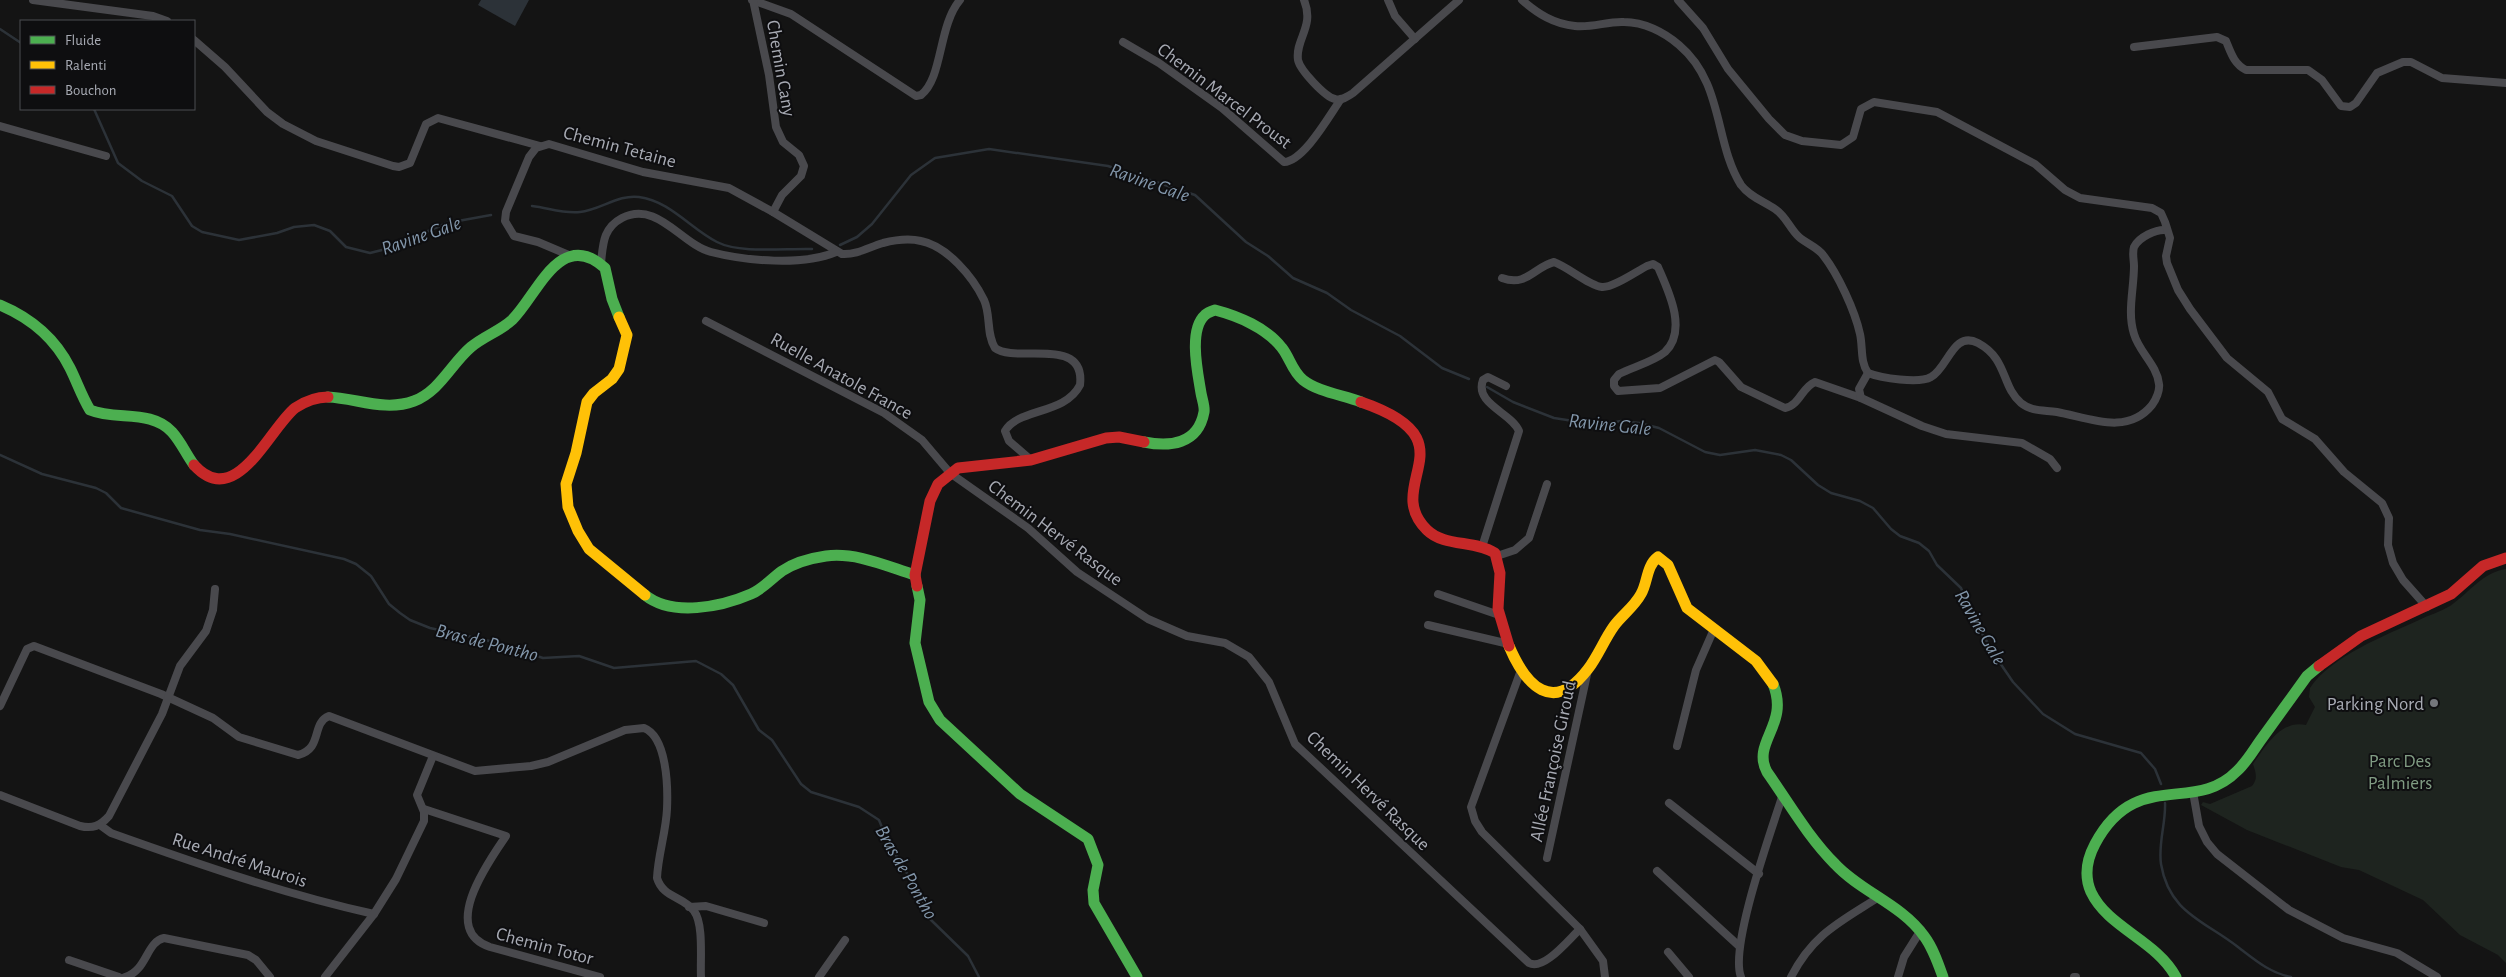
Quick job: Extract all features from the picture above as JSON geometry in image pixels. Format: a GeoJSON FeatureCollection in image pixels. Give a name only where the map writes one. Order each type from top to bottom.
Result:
{"type":"FeatureCollection","features":[{"type":"Feature","properties":{"kind":"street"},"geometry":{"type":"LineString","coordinates":[[33,0],[153,16],[164,20]]}},
{"type":"Feature","properties":{"kind":"street"},"geometry":{"type":"LineString","coordinates":[[753,0],[791,14],[916,96],[921,96],[929,87],[946,22],[960,0]]}},
{"type":"Feature","properties":{"kind":"street","name":"Chemin Cany"},"geometry":{"type":"LineString","coordinates":[[753,0],[769,75],[776,127],[783,142],[798,156],[804,166],[801,176],[782,196],[773,212]]}},
{"type":"Feature","properties":{"kind":"street"},"geometry":{"type":"LineString","coordinates":[[1304,0],[1308,22],[1298,53],[1299,63],[1327,95],[1334,99],[1341,99]]}},
{"type":"Feature","properties":{"kind":"street"},"geometry":{"type":"LineString","coordinates":[[1388,0],[1395,16],[1415,39]]}},
{"type":"Feature","properties":{"kind":"street","name":"Chemin Marcel Proust"},"geometry":{"type":"LineString","coordinates":[[1122,42],[1159,63],[1222,108],[1284,162],[1296,159],[1341,99],[1352,94],[1459,0]]}},
{"type":"Feature","properties":{"kind":"street"},"geometry":{"type":"LineString","coordinates":[[1522,0],[1544,18],[1559,23],[1576,27],[1624,22],[1645,25],[1667,36],[1681,47],[1704,79],[1716,104],[1730,157],[1742,186],[1750,194],[1776,210],[1796,234],[1822,254],[1830,265],[1857,323],[1863,367],[1868,373],[1913,380],[1930,378],[1942,368],[1957,345],[1970,341],[1977,343],[1994,356],[2003,369],[2015,396],[2031,409],[2055,412],[2109,424],[2136,418],[2153,404],[2160,388],[2157,376],[2134,334],[2131,312],[2134,251],[2138,242],[2144,237],[2160,230],[2166,230]]}},
{"type":"Feature","properties":{"kind":"street"},"geometry":{"type":"LineString","coordinates":[[1678,0],[1703,28],[1728,69],[1769,119],[1780,131],[1792,139],[1832,145],[1848,142],[1855,132],[1861,109],[1874,102],[1937,112],[2035,164],[2065,190],[2080,198],[2152,208],[2161,214],[2170,238],[2166,256],[2167,262],[2178,290],[2190,309],[2227,358],[2264,387],[2282,419],[2316,439],[2344,472],[2382,503],[2389,518],[2388,545],[2394,564],[2403,580],[2427,606]]}},
{"type":"Feature","properties":{"kind":"street"},"geometry":{"type":"LineString","coordinates":[[2134,47],[2217,38],[2226,41],[2232,57],[2239,67],[2246,70],[2308,70],[2322,80],[2341,106],[2350,107],[2356,103],[2377,73],[2403,62],[2411,62],[2442,78],[2506,83]]}},
{"type":"Feature","properties":{"kind":"street"},"geometry":{"type":"LineString","coordinates":[[195,41],[225,67],[262,107],[283,124],[316,141],[393,166],[399,167],[410,163],[426,124],[438,118],[540,146]]}},
{"type":"Feature","properties":{"kind":"street"},"geometry":{"type":"LineString","coordinates":[[0,126],[106,156]]}},
{"type":"Feature","properties":{"kind":"street","name":"Chemin Tetaine"},"geometry":{"type":"LineString","coordinates":[[571,256],[538,242],[520,239],[514,236],[506,225],[506,212],[529,157],[540,146],[549,144],[643,172],[729,188],[773,212],[836,252]]}},
{"type":"Feature","properties":{"kind":"street"},"geometry":{"type":"LineString","coordinates":[[601,264],[605,234],[609,228],[625,217],[638,213],[661,220],[697,247],[711,252],[760,260],[812,259],[836,252],[848,255],[879,244],[908,239],[930,243],[944,252],[960,267],[979,291],[988,309],[990,337],[995,348],[1009,354],[1054,354],[1071,361],[1078,368],[1081,380],[1078,390],[1070,398],[1013,423],[1005,431],[1009,441],[1031,460]]}},
{"type":"Feature","properties":{"kind":"street"},"geometry":{"type":"LineString","coordinates":[[0,305],[30,319],[44,331],[59,349],[90,410],[102,415],[139,416],[160,422],[174,434],[189,460],[199,471],[218,479],[236,473],[249,464],[284,417],[306,401],[332,397],[376,406],[396,406],[415,400],[431,391],[472,346],[497,332],[514,318],[551,268],[560,260],[571,256],[580,256],[601,264],[607,274],[612,299],[627,335],[619,369],[612,379],[594,393],[587,402],[576,454],[566,484],[568,507],[578,531],[589,549],[656,604],[675,609],[705,606],[741,597],[766,585],[783,570],[795,564],[826,556],[859,557],[915,575]]}},
{"type":"Feature","properties":{"kind":"street"},"geometry":{"type":"LineString","coordinates":[[1502,278],[1511,281],[1523,278],[1554,262],[1566,266],[1596,286],[1604,287],[1647,266],[1653,264],[1658,267],[1673,304],[1675,327],[1673,340],[1664,352],[1619,374],[1614,380],[1614,386],[1618,391],[1660,388],[1715,360],[1720,362],[1740,387],[1785,408],[1795,404],[1809,386],[1815,382],[1861,398],[1922,426],[1946,434],[2022,442],[2050,459],[2057,468]]}},
{"type":"Feature","properties":{"kind":"street"},"geometry":{"type":"LineString","coordinates":[[1137,977],[1094,903],[1093,890],[1098,865],[1088,840],[1020,794],[946,727],[933,711],[926,693],[917,656],[915,631],[920,600],[915,575],[930,501],[938,484],[950,473],[972,466],[997,465],[1031,460],[1106,438],[1119,437],[1169,446],[1188,438],[1201,422],[1204,412],[1195,348],[1196,332],[1206,314],[1219,311],[1261,331],[1276,341],[1296,374],[1306,382],[1392,414],[1406,423],[1415,433],[1423,448],[1422,460],[1411,491],[1414,511],[1419,521],[1434,536],[1490,549],[1497,556],[1500,569],[1499,615],[1521,670],[1532,687],[1539,692],[1563,688],[1588,670],[1615,625],[1638,599],[1643,590],[1650,565],[1658,557],[1668,564],[1684,604],[1764,669],[1776,692],[1778,706],[1776,723],[1764,742],[1761,757],[1764,767],[1836,865],[1899,910],[1921,930],[1935,954],[1943,977]]}},
{"type":"Feature","properties":{"kind":"street","name":"Ruelle Anatole France"},"geometry":{"type":"LineString","coordinates":[[706,321],[891,417],[922,440],[950,473]]}},
{"type":"Feature","properties":{"kind":"street"},"geometry":{"type":"LineString","coordinates":[[1861,398],[1859,389],[1868,373]]}},
{"type":"Feature","properties":{"kind":"street"},"geometry":{"type":"LineString","coordinates":[[1482,547],[1519,431],[1512,421],[1492,405],[1484,394],[1481,384],[1488,377],[1506,386]]}},
{"type":"Feature","properties":{"kind":"street","name":"Chemin Hervé Rasque"},"geometry":{"type":"LineString","coordinates":[[950,473],[1028,528],[1077,572],[1148,619],[1187,636],[1226,644],[1249,657],[1269,682],[1296,744],[1529,963],[1534,966],[1543,963],[1580,929]]}},
{"type":"Feature","properties":{"kind":"street"},"geometry":{"type":"LineString","coordinates":[[1497,556],[1515,550],[1529,538],[1547,484]]}},
{"type":"Feature","properties":{"kind":"street"},"geometry":{"type":"LineString","coordinates":[[2176,977],[2169,962],[2102,907],[2089,888],[2086,869],[2089,857],[2104,829],[2118,811],[2140,799],[2193,792],[2214,787],[2238,772],[2307,676],[2325,661],[2361,636],[2451,594],[2483,566],[2506,558]]}},
{"type":"Feature","properties":{"kind":"street"},"geometry":{"type":"LineString","coordinates":[[0,795],[89,828],[100,825],[110,816],[168,697],[180,666],[206,631],[213,610],[215,589]]}},
{"type":"Feature","properties":{"kind":"street"},"geometry":{"type":"LineString","coordinates":[[1438,594],[1499,615]]}},
{"type":"Feature","properties":{"kind":"street"},"geometry":{"type":"LineString","coordinates":[[1428,624],[1509,644]]}},
{"type":"Feature","properties":{"kind":"street"},"geometry":{"type":"LineString","coordinates":[[1677,746],[1696,670],[1714,629]]}},
{"type":"Feature","properties":{"kind":"street"},"geometry":{"type":"LineString","coordinates":[[0,706],[27,649],[34,646],[168,697],[213,718],[239,737],[290,753],[305,753],[311,748],[321,721],[329,716],[475,771],[531,766],[548,762],[625,730],[644,728],[649,730],[660,748],[664,763],[667,809],[657,878],[665,893],[689,906],[694,911],[699,926],[701,977]]}},
{"type":"Feature","properties":{"kind":"street"},"geometry":{"type":"LineString","coordinates":[[1521,670],[1471,807],[1472,814],[1482,832],[1580,929],[1603,961],[1605,977]]}},
{"type":"Feature","properties":{"kind":"street","name":"Allée Françoise Giroud"},"geometry":{"type":"LineString","coordinates":[[1547,858],[1588,670]]}},
{"type":"Feature","properties":{"kind":"street"},"geometry":{"type":"LineString","coordinates":[[325,977],[374,914],[396,880],[424,821],[424,809],[417,795],[433,756]]}},
{"type":"Feature","properties":{"kind":"street"},"geometry":{"type":"LineString","coordinates":[[2193,792],[2199,826],[2212,848],[2289,910],[2343,938],[2397,953],[2437,977]]}},
{"type":"Feature","properties":{"kind":"street"},"geometry":{"type":"LineString","coordinates":[[1741,977],[1738,966],[1739,946],[1783,794]]}},
{"type":"Feature","properties":{"kind":"street"},"geometry":{"type":"LineString","coordinates":[[1669,803],[1759,874]]}},
{"type":"Feature","properties":{"kind":"street","name":"Chemin Totor"},"geometry":{"type":"LineString","coordinates":[[424,809],[506,836],[470,895],[468,913],[470,928],[477,941],[490,948],[600,977]]}},
{"type":"Feature","properties":{"kind":"street","name":"Rue André Maurois"},"geometry":{"type":"LineString","coordinates":[[100,825],[111,833],[219,872],[325,903],[374,914]]}},
{"type":"Feature","properties":{"kind":"street"},"geometry":{"type":"LineString","coordinates":[[1657,871],[1739,946]]}},
{"type":"Feature","properties":{"kind":"street"},"geometry":{"type":"LineString","coordinates":[[1791,977],[1803,955],[1815,941],[1879,897]]}},
{"type":"Feature","properties":{"kind":"street"},"geometry":{"type":"LineString","coordinates":[[689,906],[706,906],[764,924]]}},
{"type":"Feature","properties":{"kind":"street"},"geometry":{"type":"LineString","coordinates":[[1898,977],[1904,957],[1921,930]]}},
{"type":"Feature","properties":{"kind":"street"},"geometry":{"type":"LineString","coordinates":[[124,977],[139,969],[155,942],[164,938],[248,955],[256,960],[270,977]]}},
{"type":"Feature","properties":{"kind":"street"},"geometry":{"type":"LineString","coordinates":[[820,977],[845,940]]}},
{"type":"Feature","properties":{"kind":"street"},"geometry":{"type":"LineString","coordinates":[[1668,952],[1689,977]]}},
{"type":"Feature","properties":{"kind":"street"},"geometry":{"type":"LineString","coordinates":[[70,960],[119,977]]}},
{"type":"Feature","properties":{"kind":"green space","name":"Parc Des Palmiers"},"geometry":{"type":"Polygon","coordinates":[[[2506,569],[2506,963],[2498,955],[2460,935],[2423,900],[2359,870],[2341,867],[2247,830],[2201,805],[2203,802],[2210,804],[2252,786],[2256,776],[2253,764],[2268,743],[2281,730],[2289,726],[2297,724],[2306,725],[2315,707],[2309,697],[2310,688],[2331,666],[2375,640],[2450,606],[2490,574],[2506,569]]]}},
{"type":"Feature","properties":{"kind":"shaded area"},"geometry":{"type":"Polygon","coordinates":[[[481,0],[529,0],[515,26],[478,5],[481,0]]]}},
{"type":"Feature","properties":{"kind":"waterway","name":"Ravine Gale"},"geometry":{"type":"LineString","coordinates":[[0,29],[20,42]]}},
{"type":"Feature","properties":{"kind":"waterway","name":"Ravine Gale"},"geometry":{"type":"LineString","coordinates":[[94,110],[118,163],[142,181],[172,196],[192,226],[202,232],[239,240],[277,233],[294,227],[314,225],[330,231],[346,247],[370,253],[386,249],[447,223],[491,215]]}},
{"type":"Feature","properties":{"kind":"waterway","name":"Ravine Gale"},"geometry":{"type":"LineString","coordinates":[[840,245],[857,237],[872,224],[911,175],[935,158],[989,149],[1108,166],[1195,195],[1246,242],[1268,256],[1293,278],[1327,293],[1351,310],[1400,336],[1442,368],[1469,379]]}},
{"type":"Feature","properties":{"kind":"waterway","name":"Ravine Gale"},"geometry":{"type":"LineString","coordinates":[[532,206],[562,212],[580,212],[624,198],[639,197],[661,204],[707,236],[727,246],[763,250],[812,249]]}},
{"type":"Feature","properties":{"kind":"waterway","name":"Ravine Gale"},"geometry":{"type":"LineString","coordinates":[[1487,387],[1513,402],[1554,418],[1599,425],[1621,421],[1639,423],[1659,428],[1705,452],[1720,455],[1755,450],[1781,455],[1791,460],[1818,485],[1831,493],[1860,501],[1873,508],[1891,529],[1900,536],[1919,543],[1929,551],[1937,565],[1961,588],[1975,622],[2000,663],[2013,682],[2043,714],[2075,734],[2141,753],[2155,769],[2161,784]]}},
{"type":"Feature","properties":{"kind":"waterway","name":"Bras de Pontho"},"geometry":{"type":"LineString","coordinates":[[0,455],[42,474],[96,488],[106,493],[121,508],[200,530],[230,534],[344,559],[356,564],[371,576],[389,604],[400,613],[410,620],[430,628],[494,642],[543,658],[579,656],[614,668],[696,661],[721,674],[733,685],[759,730],[772,740],[801,784],[811,792],[859,807],[879,820],[888,842],[919,893],[930,919],[968,956],[979,977]]}},
{"type":"Feature","properties":{"kind":"waterway","name":"Ravine Gale"},"geometry":{"type":"LineString","coordinates":[[2165,803],[2160,856],[2165,881],[2172,894],[2180,905],[2201,922],[2269,969],[2291,977]]}},
{"type":"Feature","properties":{"kind":"traffic: fast"},"geometry":{"type":"LineString","coordinates":[[328,397],[381,405],[403,404],[423,397],[438,384],[471,347],[512,320],[551,270],[562,260],[575,255],[589,257],[605,268],[612,299],[619,317]]}},
{"type":"Feature","properties":{"kind":"traffic: fast"},"geometry":{"type":"LineString","coordinates":[[0,305],[32,323],[57,347],[70,368],[90,410],[111,415],[154,420],[164,425],[172,432],[194,465]]}},
{"type":"Feature","properties":{"kind":"traffic: fast"},"geometry":{"type":"LineString","coordinates":[[1144,442],[1163,444],[1181,441],[1196,431],[1201,423],[1204,410],[1196,364],[1195,341],[1200,322],[1205,315],[1215,310],[1242,319],[1268,334],[1282,348],[1299,376],[1309,384],[1361,402]]}},
{"type":"Feature","properties":{"kind":"traffic: fast"},"geometry":{"type":"LineString","coordinates":[[645,595],[656,602],[682,608],[697,608],[726,603],[751,594],[787,568],[803,561],[837,555],[860,558],[915,575]]}},
{"type":"Feature","properties":{"kind":"traffic: fast"},"geometry":{"type":"LineString","coordinates":[[917,586],[920,600],[915,643],[929,702],[940,720],[1020,794],[1088,839],[1098,865],[1093,890],[1094,903],[1137,977]]}},
{"type":"Feature","properties":{"kind":"traffic: fast"},"geometry":{"type":"LineString","coordinates":[[2176,977],[2157,953],[2109,915],[2091,892],[2087,868],[2092,850],[2111,821],[2128,806],[2165,795],[2202,790],[2220,784],[2237,771],[2307,676],[2319,666]]}},
{"type":"Feature","properties":{"kind":"traffic: fast"},"geometry":{"type":"LineString","coordinates":[[1773,684],[1777,698],[1777,711],[1764,751],[1763,761],[1767,772],[1825,854],[1845,874],[1904,915],[1915,925],[1930,945],[1943,977]]}},
{"type":"Feature","properties":{"kind":"traffic: slow"},"geometry":{"type":"LineString","coordinates":[[619,317],[627,335],[619,369],[612,379],[594,393],[587,402],[576,453],[566,484],[568,507],[578,531],[589,549],[645,595]]}},
{"type":"Feature","properties":{"kind":"traffic: slow"},"geometry":{"type":"LineString","coordinates":[[1509,646],[1524,673],[1532,683],[1542,690],[1552,692],[1563,690],[1575,683],[1595,659],[1614,626],[1638,599],[1649,569],[1658,557],[1668,565],[1687,608],[1756,661],[1773,684]]}},
{"type":"Feature","properties":{"kind":"traffic: jam"},"geometry":{"type":"LineString","coordinates":[[194,465],[209,477],[224,478],[238,473],[250,462],[295,408],[310,400],[328,397]]}},
{"type":"Feature","properties":{"kind":"traffic: jam"},"geometry":{"type":"LineString","coordinates":[[1361,402],[1395,417],[1413,432],[1420,448],[1413,496],[1415,513],[1427,530],[1442,539],[1478,546],[1495,553],[1500,573],[1498,609],[1509,646]]}},
{"type":"Feature","properties":{"kind":"traffic: jam"},"geometry":{"type":"LineString","coordinates":[[917,586],[915,575],[930,501],[938,484],[958,468],[1031,460],[1106,438],[1119,437],[1144,442]]}},
{"type":"Feature","properties":{"kind":"traffic: jam"},"geometry":{"type":"LineString","coordinates":[[2319,666],[2361,636],[2451,594],[2483,566],[2506,558]]}},
{"type":"Feature","properties":{"kind":"place","name":"Parking Nord"},"geometry":{"type":"Point","coordinates":[2434,703]}}]}
